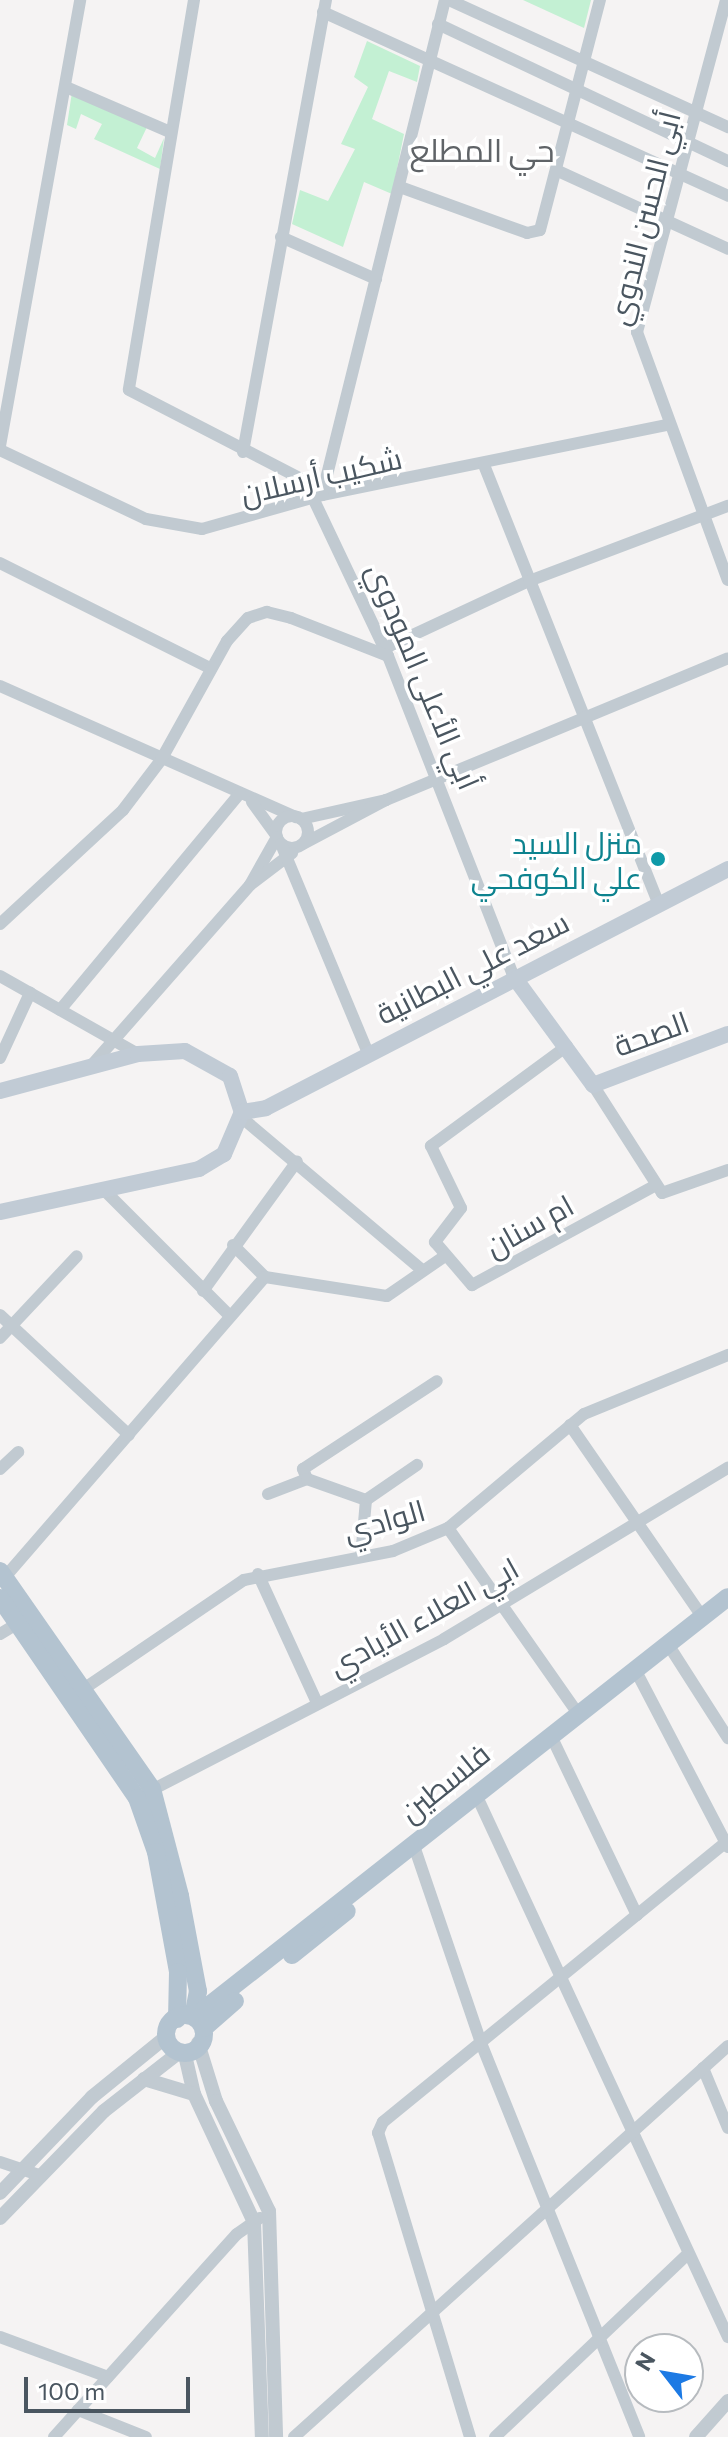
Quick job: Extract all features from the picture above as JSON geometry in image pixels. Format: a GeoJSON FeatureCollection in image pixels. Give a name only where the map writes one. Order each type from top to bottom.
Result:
{"type":"FeatureCollection","features":[{"type":"Feature","properties":{"kind":"main road","name":"سعد علي البطانية"},"geometry":{"type":"LineString","coordinates":[[241,1114],[266,1108],[367,1051],[728,869]]}},
{"type":"Feature","properties":{"kind":"main road","name":"أبي الأعلى المودوي"},"geometry":{"type":"LineString","coordinates":[[514,977],[593,1085]]}},
{"type":"Feature","properties":{"kind":"main road","name":"الصحة"},"geometry":{"type":"LineString","coordinates":[[593,1085],[728,1034]]}},
{"type":"Feature","properties":{"kind":"main road"},"geometry":{"type":"LineString","coordinates":[[0,1091],[138,1054],[185,1051],[217,1062],[238,1091],[241,1114],[234,1141],[211,1164],[106,1192],[0,1212]]}},
{"type":"Feature","properties":{"kind":"main road"},"geometry":{"type":"LineString","coordinates":[[2,1574],[85,1688],[145,1794],[198,1991],[190,2032]]}},
{"type":"Feature","properties":{"kind":"main road","name":"فلسطين"},"geometry":{"type":"LineString","coordinates":[[190,2032],[222,1997],[480,1803],[576,1711],[728,1597]]}},
{"type":"Feature","properties":{"kind":"main road"},"geometry":{"type":"LineString","coordinates":[[0,1598],[145,1794],[190,2032]]}},
{"type":"Feature","properties":{"kind":"main road","name":"فلسطين"},"geometry":{"type":"LineString","coordinates":[[190,2032],[525,1758],[554,1742],[671,1649],[728,1609]]}},
{"type":"Feature","properties":{"kind":"main road"},"geometry":{"type":"LineString","coordinates":[[198,1991],[222,1997]]}},
{"type":"Feature","properties":{"kind":"main road"},"geometry":{"type":"LineString","coordinates":[[167,2036],[190,2032]]}},
{"type":"Feature","properties":{"kind":"street"},"geometry":{"type":"LineString","coordinates":[[0,448],[80,0]]}},
{"type":"Feature","properties":{"kind":"street"},"geometry":{"type":"LineString","coordinates":[[194,0],[129,390],[319,494],[400,187],[428,60],[447,0],[728,127]]}},
{"type":"Feature","properties":{"kind":"street"},"geometry":{"type":"LineString","coordinates":[[400,187],[530,234],[542,226],[600,0]]}},
{"type":"Feature","properties":{"kind":"street","name":"أبي الحسن الندوي"},"geometry":{"type":"LineString","coordinates":[[726,0],[637,332],[666,425],[728,580]]}},
{"type":"Feature","properties":{"kind":"street"},"geometry":{"type":"LineString","coordinates":[[243,452],[324,6],[569,129],[728,196]]}},
{"type":"Feature","properties":{"kind":"street"},"geometry":{"type":"LineString","coordinates":[[438,24],[577,95],[728,161]]}},
{"type":"Feature","properties":{"kind":"street"},"geometry":{"type":"LineString","coordinates":[[66,87],[170,132]]}},
{"type":"Feature","properties":{"kind":"street"},"geometry":{"type":"LineString","coordinates":[[558,171],[728,249]]}},
{"type":"Feature","properties":{"kind":"street"},"geometry":{"type":"LineString","coordinates":[[281,237],[376,279]]}},
{"type":"Feature","properties":{"kind":"street","name":"شكيب أرسلان"},"geometry":{"type":"LineString","coordinates":[[0,448],[171,527],[202,529],[319,494],[484,465],[666,425]]}},
{"type":"Feature","properties":{"kind":"street"},"geometry":{"type":"LineString","coordinates":[[484,465],[659,905]]}},
{"type":"Feature","properties":{"kind":"street","name":"أبي الأعلى المودوي"},"geometry":{"type":"LineString","coordinates":[[319,494],[440,782],[514,977]]}},
{"type":"Feature","properties":{"kind":"street"},"geometry":{"type":"LineString","coordinates":[[0,924],[123,810],[161,760],[210,668],[248,618],[267,612],[387,652],[529,581],[728,506]]}},
{"type":"Feature","properties":{"kind":"street"},"geometry":{"type":"LineString","coordinates":[[0,563],[210,668]]}},
{"type":"Feature","properties":{"kind":"street"},"geometry":{"type":"LineString","coordinates":[[91,1066],[250,885],[281,843],[282,821],[386,800],[440,782],[583,717],[728,658]]}},
{"type":"Feature","properties":{"kind":"street"},"geometry":{"type":"LineString","coordinates":[[0,686],[161,760],[298,818],[308,831],[302,844]]}},
{"type":"Feature","properties":{"kind":"street"},"geometry":{"type":"LineString","coordinates":[[245,796],[281,843],[367,1051]]}},
{"type":"Feature","properties":{"kind":"street"},"geometry":{"type":"LineString","coordinates":[[60,1010],[245,796]]}},
{"type":"Feature","properties":{"kind":"street"},"geometry":{"type":"LineString","coordinates":[[281,843],[302,844],[386,800]]}},
{"type":"Feature","properties":{"kind":"street"},"geometry":{"type":"LineString","coordinates":[[250,885],[281,843]]}},
{"type":"Feature","properties":{"kind":"street"},"geometry":{"type":"LineString","coordinates":[[0,976],[138,1054]]}},
{"type":"Feature","properties":{"kind":"street"},"geometry":{"type":"LineString","coordinates":[[0,1058],[30,993]]}},
{"type":"Feature","properties":{"kind":"street","name":"ام سنان"},"geometry":{"type":"LineString","coordinates":[[567,1046],[431,1146],[461,1208],[434,1238],[445,1256],[467,1283],[476,1283],[656,1185]]}},
{"type":"Feature","properties":{"kind":"street"},"geometry":{"type":"LineString","coordinates":[[593,1085],[656,1185],[670,1193],[728,1170]]}},
{"type":"Feature","properties":{"kind":"street"},"geometry":{"type":"LineString","coordinates":[[241,1114],[423,1271]]}},
{"type":"Feature","properties":{"kind":"street"},"geometry":{"type":"LineString","coordinates":[[203,1291],[233,1245],[297,1161]]}},
{"type":"Feature","properties":{"kind":"street"},"geometry":{"type":"LineString","coordinates":[[106,1192],[227,1313]]}},
{"type":"Feature","properties":{"kind":"street"},"geometry":{"type":"LineString","coordinates":[[233,1245],[265,1277],[387,1296],[445,1256]]}},
{"type":"Feature","properties":{"kind":"street"},"geometry":{"type":"LineString","coordinates":[[0,1338],[77,1256]]}},
{"type":"Feature","properties":{"kind":"street"},"geometry":{"type":"LineString","coordinates":[[2,1574],[129,1435],[227,1313],[265,1277]]}},
{"type":"Feature","properties":{"kind":"street"},"geometry":{"type":"LineString","coordinates":[[0,1315],[129,1435]]}},
{"type":"Feature","properties":{"kind":"street","name":"الوادي"},"geometry":{"type":"LineString","coordinates":[[85,1688],[258,1574],[361,1557],[448,1528],[570,1425],[627,1392],[728,1355]]}},
{"type":"Feature","properties":{"kind":"street"},"geometry":{"type":"LineString","coordinates":[[307,1479],[303,1469],[437,1381]]}},
{"type":"Feature","properties":{"kind":"street"},"geometry":{"type":"LineString","coordinates":[[570,1425],[701,1615]]}},
{"type":"Feature","properties":{"kind":"street"},"geometry":{"type":"LineString","coordinates":[[0,1469],[18,1452]]}},
{"type":"Feature","properties":{"kind":"street"},"geometry":{"type":"LineString","coordinates":[[366,1500],[417,1465]]}},
{"type":"Feature","properties":{"kind":"street","name":"ابي العلاء الأيادي"},"geometry":{"type":"LineString","coordinates":[[145,1794],[500,1606],[639,1525],[728,1468]]}},
{"type":"Feature","properties":{"kind":"street"},"geometry":{"type":"LineString","coordinates":[[268,1494],[307,1479],[366,1500]]}},
{"type":"Feature","properties":{"kind":"street"},"geometry":{"type":"LineString","coordinates":[[361,1557],[366,1500]]}},
{"type":"Feature","properties":{"kind":"street"},"geometry":{"type":"LineString","coordinates":[[448,1528],[576,1711]]}},
{"type":"Feature","properties":{"kind":"street"},"geometry":{"type":"LineString","coordinates":[[258,1574],[317,1703]]}},
{"type":"Feature","properties":{"kind":"street"},"geometry":{"type":"LineString","coordinates":[[0,1634],[18,1623]]}},
{"type":"Feature","properties":{"kind":"street"},"geometry":{"type":"LineString","coordinates":[[671,1649],[728,1738]]}},
{"type":"Feature","properties":{"kind":"street"},"geometry":{"type":"LineString","coordinates":[[470,2437],[378,2133],[391,2112],[727,1844],[638,1675]]}},
{"type":"Feature","properties":{"kind":"street"},"geometry":{"type":"LineString","coordinates":[[554,1742],[637,1915]]}},
{"type":"Feature","properties":{"kind":"street"},"geometry":{"type":"LineString","coordinates":[[480,1803],[566,1975],[686,2256],[728,2337]]}},
{"type":"Feature","properties":{"kind":"street"},"geometry":{"type":"LineString","coordinates":[[415,1849],[481,2043],[549,2206],[639,2437]]}},
{"type":"Feature","properties":{"kind":"street"},"geometry":{"type":"LineString","coordinates":[[190,2032],[194,2094],[254,2222],[262,2437]]}},
{"type":"Feature","properties":{"kind":"street"},"geometry":{"type":"LineString","coordinates":[[190,2032],[216,2101],[269,2211],[276,2437]]}},
{"type":"Feature","properties":{"kind":"street","name":"فلسطين"},"geometry":{"type":"LineString","coordinates":[[0,2218],[39,2175],[144,2079],[190,2032]]}},
{"type":"Feature","properties":{"kind":"street"},"geometry":{"type":"LineString","coordinates":[[0,2193],[167,2036]]}},
{"type":"Feature","properties":{"kind":"street"},"geometry":{"type":"LineString","coordinates":[[294,2437],[728,2046]]}},
{"type":"Feature","properties":{"kind":"street"},"geometry":{"type":"LineString","coordinates":[[703,2068],[728,2128]]}},
{"type":"Feature","properties":{"kind":"street"},"geometry":{"type":"LineString","coordinates":[[144,2079],[194,2094]]}},
{"type":"Feature","properties":{"kind":"street"},"geometry":{"type":"LineString","coordinates":[[0,2162],[39,2175]]}},
{"type":"Feature","properties":{"kind":"street"},"geometry":{"type":"LineString","coordinates":[[54,2437],[254,2222],[269,2211]]}},
{"type":"Feature","properties":{"kind":"street"},"geometry":{"type":"LineString","coordinates":[[495,2437],[686,2256]]}},
{"type":"Feature","properties":{"kind":"street"},"geometry":{"type":"LineString","coordinates":[[0,2338],[108,2377]]}},
{"type":"Feature","properties":{"kind":"street"},"geometry":{"type":"LineString","coordinates":[[696,2437],[728,2401]]}},
{"type":"Feature","properties":{"kind":"street"},"geometry":{"type":"LineString","coordinates":[[78,2410],[146,2437]]}},
{"type":"Feature","properties":{"kind":"green space"},"geometry":{"type":"Polygon","coordinates":[[[523,0],[591,0],[584,28],[523,0]]]}},
{"type":"Feature","properties":{"kind":"green space"},"geometry":{"type":"Polygon","coordinates":[[[367,41],[420,66],[417,82],[389,71],[372,119],[404,134],[392,194],[364,182],[343,247],[292,224],[300,190],[328,201],[355,149],[341,144],[368,87],[354,77],[367,41]]]}},
{"type":"Feature","properties":{"kind":"green space"},"geometry":{"type":"Polygon","coordinates":[[[72,92],[147,127],[137,148],[155,158],[164,138],[160,169],[94,139],[102,124],[81,114],[76,129],[67,125],[72,92]]]}},
{"type":"Feature","properties":{"kind":"place","name":"منزل السيد علي الكوفحي"},"geometry":{"type":"Point","coordinates":[658,859]}},
{"type":"Feature","properties":{"kind":"district","name":"حي المطلع"},"geometry":{"type":"Point","coordinates":[482,149]}}]}
